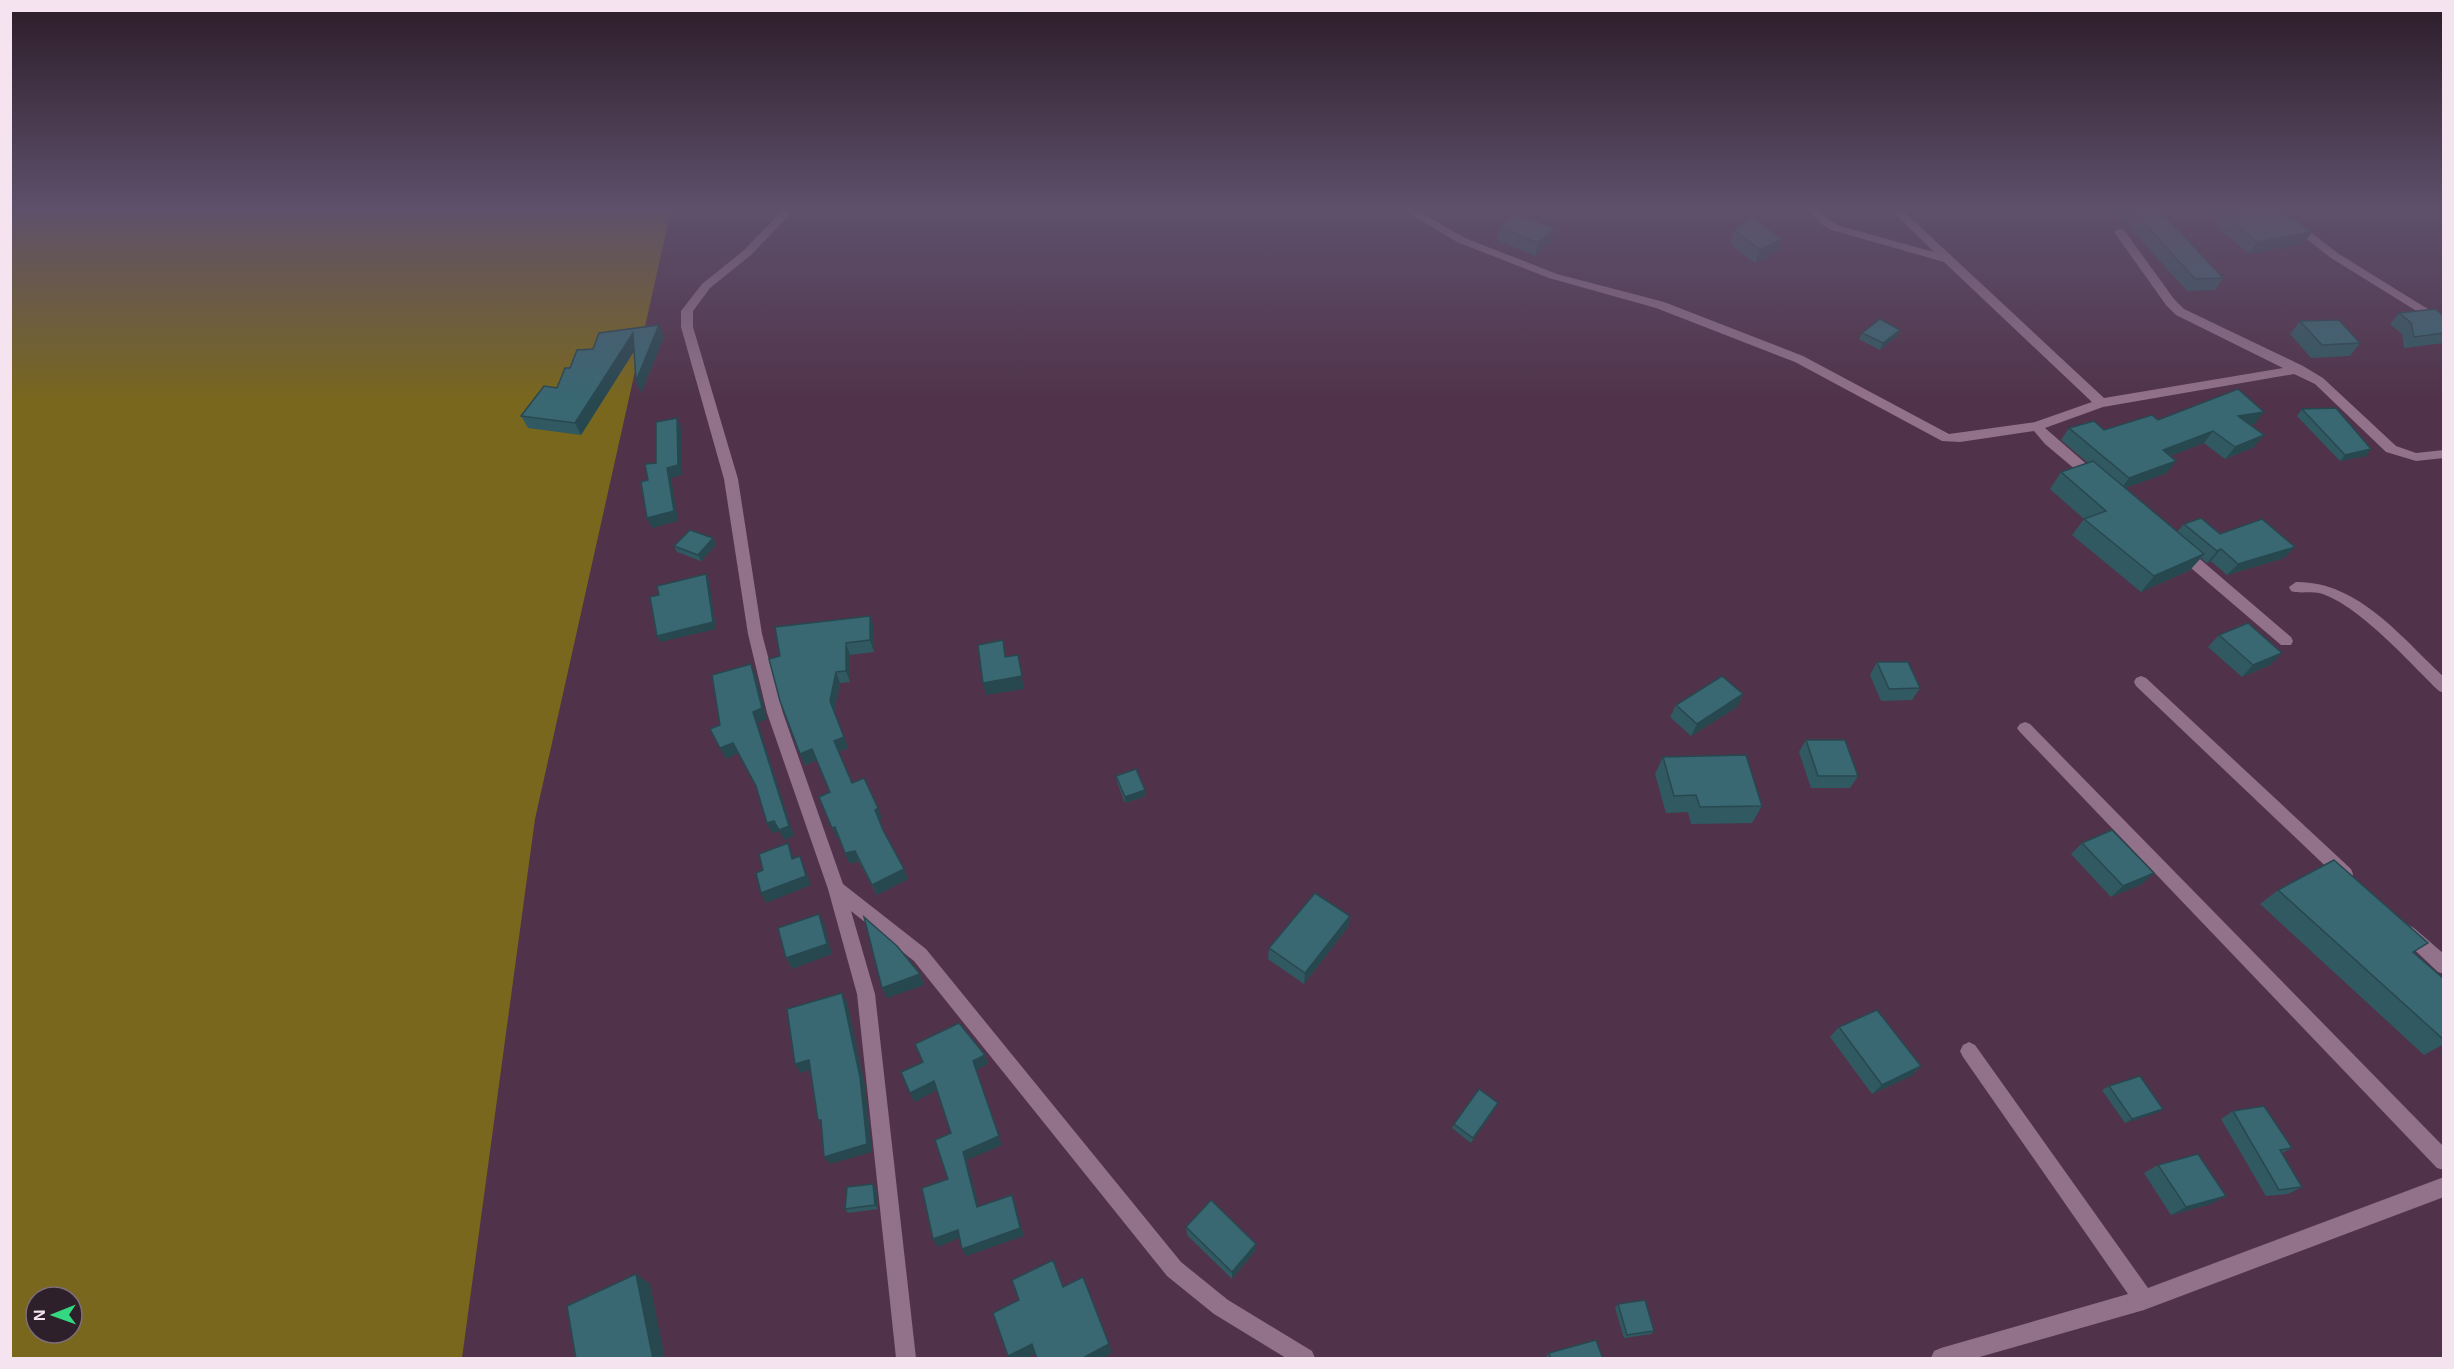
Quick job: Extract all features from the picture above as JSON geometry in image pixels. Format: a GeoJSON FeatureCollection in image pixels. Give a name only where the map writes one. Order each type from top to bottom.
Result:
{"type":"FeatureCollection","features":[{"type":"Feature","properties":{"kind":"street"},"geometry":{"type":"LineString","coordinates":[[723,272],[705,286],[687,311],[687,327],[731,478],[756,634],[775,713],[836,889],[866,994],[906,1359]]}},
{"type":"Feature","properties":{"kind":"street"},"geometry":{"type":"LineString","coordinates":[[1542,272],[1660,305],[1799,358],[1947,438],[2037,426],[2101,403],[2299,369]]}},
{"type":"Feature","properties":{"kind":"street"},"geometry":{"type":"LineString","coordinates":[[1961,272],[2101,403]]}},
{"type":"Feature","properties":{"kind":"street"},"geometry":{"type":"LineString","coordinates":[[2148,272],[2180,312],[2264,355],[2299,369],[2319,381],[2391,449],[2416,457],[2444,454]]}},
{"type":"Feature","properties":{"kind":"street"},"geometry":{"type":"LineString","coordinates":[[2361,272],[2444,324]]}},
{"type":"Feature","properties":{"kind":"street"},"geometry":{"type":"LineString","coordinates":[[2037,426],[2050,441],[2105,487]]}},
{"type":"Feature","properties":{"kind":"street"},"geometry":{"type":"LineString","coordinates":[[2169,541],[2286,641]]}},
{"type":"Feature","properties":{"kind":"street"},"geometry":{"type":"LineString","coordinates":[[2296,586],[2323,588],[2344,599],[2392,637],[2444,687]]}},
{"type":"Feature","properties":{"kind":"street"},"geometry":{"type":"LineString","coordinates":[[2141,682],[2357,885]]}},
{"type":"Feature","properties":{"kind":"street"},"geometry":{"type":"LineString","coordinates":[[2025,728],[2444,1161]]}},
{"type":"Feature","properties":{"kind":"street"},"geometry":{"type":"LineString","coordinates":[[836,889],[920,955],[1174,1269],[1221,1307],[1305,1359]]}},
{"type":"Feature","properties":{"kind":"street"},"geometry":{"type":"LineString","coordinates":[[2400,926],[2444,966]]}},
{"type":"Feature","properties":{"kind":"street"},"geometry":{"type":"LineString","coordinates":[[1970,1051],[2144,1300]]}},
{"type":"Feature","properties":{"kind":"street"},"geometry":{"type":"LineString","coordinates":[[1941,1359],[2144,1300],[2444,1187]]}},
{"type":"Feature","properties":{"kind":"shaded area"},"geometry":{"type":"Polygon","coordinates":[[[10,272],[657,272],[535,819],[462,1358],[11,1358],[10,272]]]}},
{"type":"Feature","properties":{"kind":"building"},"geometry":{"type":"Polygon","coordinates":[[[2188,272],[2217,272],[2223,278],[2195,279],[2188,272]]]}},
{"type":"Feature","properties":{"kind":"building"},"geometry":{"type":"Polygon","coordinates":[[[2435,309],[2444,316],[2444,333],[2414,337],[2411,323],[2399,313],[2435,309]]]}},
{"type":"Feature","properties":{"kind":"building"},"geometry":{"type":"Polygon","coordinates":[[[1880,319],[1900,330],[1883,343],[1862,333],[1880,319]]]}},
{"type":"Feature","properties":{"kind":"building"},"geometry":{"type":"Polygon","coordinates":[[[2339,320],[2360,343],[2322,345],[2300,321],[2339,320]]]}},
{"type":"Feature","properties":{"kind":"building"},"geometry":{"type":"Polygon","coordinates":[[[659,325],[636,381],[633,333],[575,423],[521,416],[544,386],[557,388],[565,368],[570,368],[577,350],[593,349],[599,333],[659,325]]]}},
{"type":"Feature","properties":{"kind":"building"},"geometry":{"type":"Polygon","coordinates":[[[2238,389],[2264,412],[2238,416],[2264,435],[2235,447],[2213,431],[2163,450],[2176,461],[2129,478],[2069,428],[2094,421],[2104,430],[2152,415],[2158,420],[2238,389]]]}},
{"type":"Feature","properties":{"kind":"building"},"geometry":{"type":"Polygon","coordinates":[[[2336,408],[2371,449],[2345,455],[2302,409],[2336,408]]]}},
{"type":"Feature","properties":{"kind":"building"},"geometry":{"type":"Polygon","coordinates":[[[677,418],[678,465],[667,468],[674,511],[647,518],[641,482],[648,480],[645,464],[656,463],[656,422],[677,418]]]}},
{"type":"Feature","properties":{"kind":"building"},"geometry":{"type":"Polygon","coordinates":[[[2093,461],[2204,554],[2154,576],[2084,519],[2106,511],[2061,472],[2093,461]]]}},
{"type":"Feature","properties":{"kind":"building"},"geometry":{"type":"Polygon","coordinates":[[[2201,518],[2220,534],[2262,519],[2295,547],[2238,564],[2221,549],[2217,551],[2184,524],[2201,518]]]}},
{"type":"Feature","properties":{"kind":"building"},"geometry":{"type":"Polygon","coordinates":[[[690,530],[713,538],[698,555],[674,546],[690,530]]]}},
{"type":"Feature","properties":{"kind":"building"},"geometry":{"type":"Polygon","coordinates":[[[706,574],[713,622],[657,636],[650,597],[659,595],[657,586],[706,574]]]}},
{"type":"Feature","properties":{"kind":"building"},"geometry":{"type":"Polygon","coordinates":[[[870,616],[870,640],[846,643],[846,671],[836,672],[830,701],[844,737],[834,741],[852,783],[864,778],[878,808],[875,810],[883,830],[904,869],[872,885],[855,851],[845,853],[835,827],[832,828],[819,797],[830,792],[812,749],[800,754],[780,701],[769,659],[780,656],[775,627],[870,616]]]}},
{"type":"Feature","properties":{"kind":"building"},"geometry":{"type":"Polygon","coordinates":[[[2248,623],[2282,653],[2253,665],[2219,635],[2248,623]]]}},
{"type":"Feature","properties":{"kind":"building"},"geometry":{"type":"Polygon","coordinates":[[[1003,640],[1005,657],[1018,655],[1022,676],[983,683],[978,645],[1003,640]]]}},
{"type":"Feature","properties":{"kind":"building"},"geometry":{"type":"Polygon","coordinates":[[[1877,662],[1908,662],[1920,688],[1889,689],[1877,662]]]}},
{"type":"Feature","properties":{"kind":"building"},"geometry":{"type":"Polygon","coordinates":[[[751,664],[762,708],[753,712],[789,826],[779,830],[774,821],[767,823],[756,786],[733,743],[720,748],[710,729],[720,725],[712,675],[751,664]]]}},
{"type":"Feature","properties":{"kind":"building"},"geometry":{"type":"Polygon","coordinates":[[[1722,676],[1743,694],[1697,724],[1676,705],[1722,676]]]}},
{"type":"Feature","properties":{"kind":"building"},"geometry":{"type":"Polygon","coordinates":[[[1806,740],[1845,740],[1858,776],[1818,776],[1806,740]]]}},
{"type":"Feature","properties":{"kind":"building"},"geometry":{"type":"Polygon","coordinates":[[[1746,755],[1762,806],[1700,807],[1696,795],[1674,796],[1663,757],[1746,755]]]}},
{"type":"Feature","properties":{"kind":"building"},"geometry":{"type":"Polygon","coordinates":[[[1136,769],[1145,790],[1125,797],[1116,776],[1136,769]]]}},
{"type":"Feature","properties":{"kind":"building"},"geometry":{"type":"Polygon","coordinates":[[[2112,830],[2154,873],[2123,886],[2082,843],[2112,830]]]}},
{"type":"Feature","properties":{"kind":"building"},"geometry":{"type":"Polygon","coordinates":[[[788,843],[792,859],[800,856],[806,876],[761,893],[756,873],[763,870],[759,854],[788,843]]]}},
{"type":"Feature","properties":{"kind":"building"},"geometry":{"type":"Polygon","coordinates":[[[2334,860],[2428,943],[2413,952],[2444,979],[2444,1040],[2278,890],[2334,860]]]}},
{"type":"Feature","properties":{"kind":"building"},"geometry":{"type":"Polygon","coordinates":[[[1315,893],[1350,916],[1305,973],[1269,948],[1315,893]]]}},
{"type":"Feature","properties":{"kind":"building"},"geometry":{"type":"Polygon","coordinates":[[[819,914],[827,944],[786,958],[778,928],[819,914]]]}},
{"type":"Feature","properties":{"kind":"building"},"geometry":{"type":"Polygon","coordinates":[[[864,917],[897,946],[920,974],[882,988],[864,917]]]}},
{"type":"Feature","properties":{"kind":"building"},"geometry":{"type":"Polygon","coordinates":[[[842,993],[860,1077],[867,1144],[824,1157],[821,1120],[818,1120],[809,1060],[795,1064],[787,1009],[842,993]]]}},
{"type":"Feature","properties":{"kind":"building"},"geometry":{"type":"Polygon","coordinates":[[[1877,1010],[1921,1066],[1882,1085],[1839,1027],[1877,1010]]]}},
{"type":"Feature","properties":{"kind":"building"},"geometry":{"type":"Polygon","coordinates":[[[959,1023],[985,1055],[973,1061],[999,1136],[963,1152],[977,1207],[1012,1195],[1020,1228],[962,1249],[958,1230],[933,1239],[922,1188],[948,1179],[935,1140],[951,1133],[934,1081],[910,1093],[901,1072],[923,1062],[915,1044],[959,1023]]]}},
{"type":"Feature","properties":{"kind":"building"},"geometry":{"type":"Polygon","coordinates":[[[2140,1076],[2163,1109],[2132,1119],[2109,1086],[2140,1076]]]}},
{"type":"Feature","properties":{"kind":"building"},"geometry":{"type":"Polygon","coordinates":[[[1479,1089],[1498,1103],[1473,1138],[1454,1124],[1479,1089]]]}},
{"type":"Feature","properties":{"kind":"building"},"geometry":{"type":"Polygon","coordinates":[[[2264,1106],[2292,1148],[2280,1150],[2302,1187],[2279,1190],[2233,1111],[2264,1106]]]}},
{"type":"Feature","properties":{"kind":"building"},"geometry":{"type":"Polygon","coordinates":[[[2198,1154],[2226,1196],[2186,1207],[2158,1165],[2198,1154]]]}},
{"type":"Feature","properties":{"kind":"building"},"geometry":{"type":"Polygon","coordinates":[[[873,1184],[875,1205],[845,1209],[847,1187],[873,1184]]]}},
{"type":"Feature","properties":{"kind":"building"},"geometry":{"type":"Polygon","coordinates":[[[1211,1200],[1256,1244],[1232,1272],[1186,1227],[1211,1200]]]}},
{"type":"Feature","properties":{"kind":"building"},"geometry":{"type":"Polygon","coordinates":[[[1053,1260],[1063,1287],[1083,1277],[1109,1344],[1081,1359],[1037,1359],[1032,1344],[1008,1356],[993,1313],[1019,1300],[1012,1280],[1053,1260]]]}},
{"type":"Feature","properties":{"kind":"building"},"geometry":{"type":"Polygon","coordinates":[[[636,1274],[653,1359],[576,1359],[567,1306],[636,1274]]]}},
{"type":"Feature","properties":{"kind":"building"},"geometry":{"type":"Polygon","coordinates":[[[1645,1300],[1654,1331],[1627,1335],[1618,1304],[1645,1300]]]}},
{"type":"Feature","properties":{"kind":"building"},"geometry":{"type":"Polygon","coordinates":[[[1596,1340],[1603,1359],[1551,1359],[1549,1353],[1596,1340]]]}}]}
